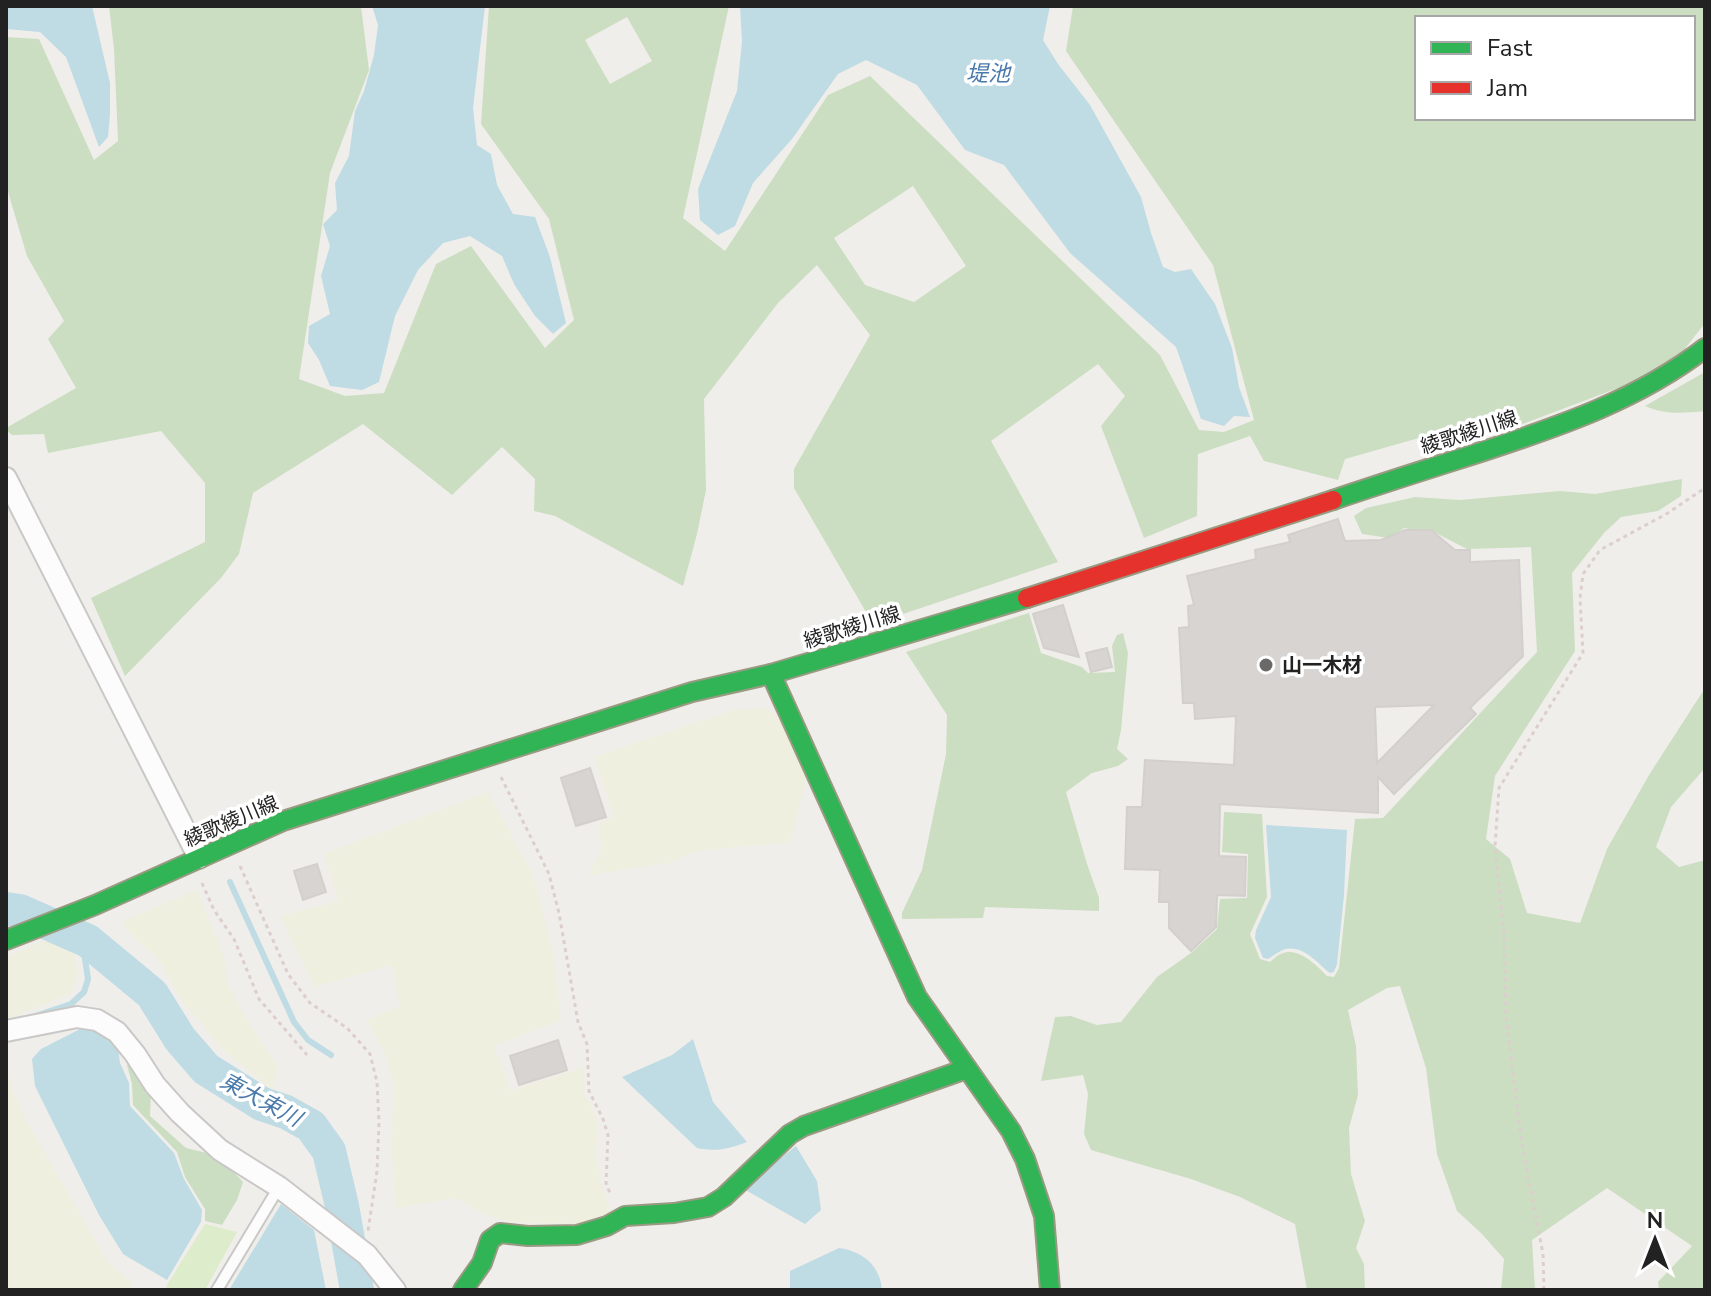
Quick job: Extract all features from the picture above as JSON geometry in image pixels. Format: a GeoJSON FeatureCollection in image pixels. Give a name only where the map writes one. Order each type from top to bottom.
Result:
{"type":"FeatureCollection","features":[{"type":"Feature","properties":{"kind":"main road","name":"綾歌綾川線"},"geometry":{"type":"LineString","coordinates":[[9,938],[95,905],[283,821],[692,692],[771,674],[1063,587],[1548,430],[1626,399],[1668,376],[1705,348]]}},
{"type":"Feature","properties":{"kind":"main road"},"geometry":{"type":"LineString","coordinates":[[771,674],[917,997],[1011,1131],[1025,1159],[1044,1216],[1050,1290]]}},
{"type":"Feature","properties":{"kind":"main road"},"geometry":{"type":"LineString","coordinates":[[463,1290],[482,1263],[490,1240],[500,1233],[577,1235],[607,1226],[625,1216],[708,1207],[724,1197],[790,1134],[804,1126],[966,1069]]}},
{"type":"Feature","properties":{"kind":"street"},"geometry":{"type":"LineString","coordinates":[[6,478],[196,860]]}},
{"type":"Feature","properties":{"kind":"street"},"geometry":{"type":"LineString","coordinates":[[6,1031],[77,1017],[97,1020],[117,1032],[155,1085],[180,1113],[220,1150],[279,1187],[363,1252],[395,1290]]}},
{"type":"Feature","properties":{"kind":"lane"},"geometry":{"type":"LineString","coordinates":[[217,1290],[279,1187]]}},
{"type":"Feature","properties":{"kind":"path"},"geometry":{"type":"LineString","coordinates":[[1544,1290],[1543,1254],[1521,1138],[1506,1016],[1504,934],[1495,846],[1499,788],[1583,653],[1580,598],[1583,574],[1600,550],[1668,513],[1705,488]]}},
{"type":"Feature","properties":{"kind":"path"},"geometry":{"type":"LineString","coordinates":[[491,755],[549,874],[578,1022],[587,1044],[589,1091],[608,1135],[606,1183],[625,1216]]}},
{"type":"Feature","properties":{"kind":"path"},"geometry":{"type":"LineString","coordinates":[[230,845],[288,974],[310,1003],[347,1028],[370,1054],[377,1082],[379,1123],[377,1171],[363,1252]]}},
{"type":"Feature","properties":{"kind":"path"},"geometry":{"type":"LineString","coordinates":[[196,860],[214,910],[234,939],[259,999],[307,1055]]}},
{"type":"Feature","properties":{"kind":"green space"},"geometry":{"type":"Polygon","coordinates":[[[109,6],[361,6],[369,70],[330,173],[299,379],[345,396],[384,393],[436,264],[471,246],[545,348],[574,320],[549,219],[481,124],[489,6],[729,6],[683,218],[725,251],[828,95],[870,76],[1160,355],[1199,430],[1224,432],[1254,420],[1213,265],[1066,51],[1073,6],[1705,6],[1705,323],[1684,350],[1642,379],[1504,431],[1475,422],[1345,459],[1338,480],[1264,461],[1250,436],[1198,454],[1197,516],[1144,538],[1101,426],[1125,396],[1098,364],[991,441],[1058,562],[873,624],[794,488],[794,469],[870,335],[817,265],[778,303],[704,399],[706,490],[683,586],[555,516],[534,511],[535,479],[502,447],[452,495],[363,424],[253,493],[239,554],[221,578],[125,676],[91,598],[205,542],[205,483],[161,431],[48,453],[44,434],[12,435],[6,430],[76,388],[48,339],[64,321],[27,256],[6,185],[6,37],[39,39],[94,160],[118,141],[109,6]],[[627,17],[585,40],[610,84],[652,61],[627,17]],[[913,186],[834,238],[865,285],[914,302],[966,266],[913,186]]]}},
{"type":"Feature","properties":{"kind":"green space"},"geometry":{"type":"Polygon","coordinates":[[[1705,372],[1705,411],[1667,412],[1645,406],[1705,372]]]}},
{"type":"Feature","properties":{"kind":"green space"},"geometry":{"type":"Polygon","coordinates":[[[1682,479],[1681,496],[1658,511],[1621,517],[1572,573],[1575,651],[1495,776],[1486,839],[1510,859],[1527,913],[1580,923],[1607,849],[1649,775],[1705,688],[1705,768],[1671,807],[1656,847],[1679,867],[1705,860],[1705,1290],[1659,1290],[1658,1282],[1692,1246],[1607,1188],[1532,1240],[1535,1290],[1501,1290],[1504,1259],[1457,1211],[1437,1154],[1426,1068],[1400,986],[1387,988],[1348,1010],[1356,1046],[1358,1095],[1349,1128],[1351,1174],[1365,1221],[1356,1248],[1364,1264],[1365,1290],[1307,1290],[1295,1224],[1240,1197],[1191,1179],[1091,1150],[1084,1134],[1088,1094],[1083,1075],[1041,1081],[1055,1017],[1071,1016],[1097,1025],[1121,1022],[1157,977],[1191,953],[1217,929],[1220,899],[1247,898],[1248,854],[1222,852],[1224,812],[1262,814],[1267,897],[1250,934],[1260,959],[1270,962],[1287,952],[1294,953],[1306,958],[1327,976],[1334,977],[1339,968],[1355,819],[1383,818],[1537,652],[1531,547],[1467,549],[1436,533],[1404,528],[1389,538],[1362,534],[1354,516],[1366,508],[1415,497],[1460,500],[1560,491],[1595,494],[1682,479]]]}},
{"type":"Feature","properties":{"kind":"green space"},"geometry":{"type":"Polygon","coordinates":[[[1029,613],[1041,653],[1082,667],[1088,673],[1115,672],[1112,646],[1117,635],[1123,633],[1128,653],[1117,749],[1128,759],[1118,766],[1092,773],[1066,792],[1099,898],[1099,911],[985,907],[983,918],[902,919],[922,870],[946,754],[947,715],[906,652],[1029,613]]]}},
{"type":"Feature","properties":{"kind":"green space"},"geometry":{"type":"Polygon","coordinates":[[[764,708],[776,715],[808,775],[790,842],[696,851],[670,863],[588,875],[602,850],[598,824],[614,817],[594,757],[733,710],[764,708]]]}},
{"type":"Feature","properties":{"kind":"green space"},"geometry":{"type":"Polygon","coordinates":[[[488,792],[533,875],[552,947],[561,1020],[494,1046],[511,1091],[584,1067],[584,1095],[596,1114],[596,1156],[611,1213],[575,1224],[513,1222],[491,1217],[455,1198],[395,1208],[393,1081],[384,1052],[367,1020],[400,1006],[392,965],[315,987],[280,916],[339,901],[324,854],[488,792]]]}},
{"type":"Feature","properties":{"kind":"green space"},"geometry":{"type":"Polygon","coordinates":[[[197,890],[224,956],[227,982],[242,1011],[279,1066],[272,1089],[226,1053],[178,996],[160,961],[131,935],[123,921],[197,890]]]}},
{"type":"Feature","properties":{"kind":"green space"},"geometry":{"type":"Polygon","coordinates":[[[48,939],[64,942],[74,951],[78,975],[71,993],[6,1020],[6,957],[48,939]]]}},
{"type":"Feature","properties":{"kind":"green space"},"geometry":{"type":"Polygon","coordinates":[[[132,1064],[151,1092],[150,1116],[186,1148],[211,1154],[224,1162],[243,1182],[237,1200],[222,1225],[205,1221],[205,1209],[185,1177],[177,1152],[133,1105],[127,1065],[132,1064]]]}},
{"type":"Feature","properties":{"kind":"green space"},"geometry":{"type":"Polygon","coordinates":[[[6,1069],[26,1120],[109,1264],[133,1286],[125,1290],[6,1290],[6,1069]]]}},
{"type":"Feature","properties":{"kind":"green space"},"geometry":{"type":"Polygon","coordinates":[[[205,1224],[237,1232],[205,1290],[166,1290],[167,1285],[205,1224]]]}},
{"type":"Feature","properties":{"kind":"water"},"geometry":{"type":"Polygon","coordinates":[[[6,6],[92,6],[110,83],[108,137],[99,147],[66,57],[40,32],[6,29],[6,6]]]}},
{"type":"Feature","properties":{"kind":"water"},"geometry":{"type":"Polygon","coordinates":[[[372,6],[485,6],[473,108],[477,145],[491,154],[497,185],[513,214],[535,217],[550,257],[566,323],[553,334],[535,316],[514,284],[502,256],[470,236],[443,243],[418,270],[395,316],[379,382],[362,390],[330,386],[308,343],[309,326],[330,314],[321,276],[330,246],[323,224],[337,210],[335,183],[349,156],[355,111],[374,55],[378,25],[372,6]]]}},
{"type":"Feature","properties":{"kind":"water","name":"堤池"},"geometry":{"type":"Polygon","coordinates":[[[740,6],[1050,6],[1043,40],[1090,105],[1141,197],[1163,267],[1175,272],[1191,269],[1215,304],[1232,348],[1239,387],[1250,417],[1234,416],[1224,426],[1201,419],[1176,347],[1070,253],[1004,165],[965,150],[917,85],[866,60],[838,74],[792,139],[753,183],[735,226],[718,235],[700,220],[698,189],[737,91],[742,42],[740,6]]]}},
{"type":"Feature","properties":{"kind":"water"},"geometry":{"type":"Polygon","coordinates":[[[1266,825],[1347,830],[1344,895],[1334,972],[1330,973],[1310,956],[1292,948],[1268,959],[1263,958],[1255,938],[1271,897],[1266,825]]]}},
{"type":"Feature","properties":{"kind":"water"},"geometry":{"type":"Polygon","coordinates":[[[86,1026],[117,1040],[120,1063],[129,1083],[130,1106],[174,1153],[184,1179],[202,1210],[201,1222],[167,1280],[123,1254],[99,1215],[35,1086],[32,1059],[41,1049],[86,1026]]]}},
{"type":"Feature","properties":{"kind":"water"},"geometry":{"type":"Polygon","coordinates":[[[693,1039],[713,1102],[747,1142],[722,1149],[697,1148],[622,1077],[672,1055],[693,1039]]]}},
{"type":"Feature","properties":{"kind":"water"},"geometry":{"type":"Polygon","coordinates":[[[796,1146],[817,1181],[821,1210],[805,1224],[742,1188],[796,1146]]]}},
{"type":"Feature","properties":{"kind":"water"},"geometry":{"type":"Polygon","coordinates":[[[281,1204],[314,1230],[326,1290],[229,1290],[281,1204]]]}},
{"type":"Feature","properties":{"kind":"water"},"geometry":{"type":"Polygon","coordinates":[[[839,1248],[855,1252],[868,1261],[878,1273],[882,1290],[790,1290],[790,1271],[839,1248]]]}},
{"type":"Feature","properties":{"kind":"building"},"geometry":{"type":"Polygon","coordinates":[[[1338,519],[1345,541],[1381,540],[1405,530],[1431,530],[1455,550],[1470,550],[1470,562],[1519,560],[1523,656],[1470,708],[1476,714],[1394,794],[1378,777],[1378,813],[1220,804],[1219,856],[1246,857],[1245,896],[1217,895],[1216,927],[1191,951],[1169,928],[1169,902],[1159,902],[1160,870],[1125,869],[1127,807],[1142,807],[1145,760],[1234,765],[1236,716],[1195,719],[1194,703],[1183,703],[1179,628],[1189,627],[1188,606],[1194,605],[1187,576],[1256,559],[1255,550],[1290,542],[1288,535],[1338,519]],[[1434,705],[1375,707],[1377,763],[1434,705]]]}},
{"type":"Feature","properties":{"kind":"building"},"geometry":{"type":"Polygon","coordinates":[[[1063,605],[1079,657],[1044,648],[1033,614],[1063,605]]]}},
{"type":"Feature","properties":{"kind":"building"},"geometry":{"type":"Polygon","coordinates":[[[1107,648],[1112,667],[1091,672],[1086,653],[1107,648]]]}},
{"type":"Feature","properties":{"kind":"building"},"geometry":{"type":"Polygon","coordinates":[[[590,768],[606,817],[576,826],[561,778],[590,768]]]}},
{"type":"Feature","properties":{"kind":"building"},"geometry":{"type":"Polygon","coordinates":[[[317,864],[326,892],[303,900],[294,871],[317,864]]]}},
{"type":"Feature","properties":{"kind":"building"},"geometry":{"type":"Polygon","coordinates":[[[558,1040],[567,1070],[519,1085],[510,1056],[558,1040]]]}},
{"type":"Feature","properties":{"kind":"waterway"},"geometry":{"type":"LineString","coordinates":[[230,882],[294,1022],[308,1040],[331,1055]]}},
{"type":"Feature","properties":{"kind":"waterway","name":"東大束川"},"geometry":{"type":"LineString","coordinates":[[6,909],[20,911],[88,941],[152,994],[180,1039],[206,1069],[262,1104],[286,1112],[311,1126],[329,1151],[357,1290]]}},
{"type":"Feature","properties":{"kind":"waterway"},"geometry":{"type":"LineString","coordinates":[[38,1015],[71,1004],[84,992],[88,979],[85,959],[88,941]]}},
{"type":"Feature","properties":{"kind":"traffic: fast"},"geometry":{"type":"LineString","coordinates":[[1333,500],[1513,441],[1599,409],[1654,382],[1705,348]]}},
{"type":"Feature","properties":{"kind":"traffic: fast"},"geometry":{"type":"LineString","coordinates":[[6,940],[95,905],[283,821],[692,692],[771,674],[1027,598]]}},
{"type":"Feature","properties":{"kind":"traffic: fast"},"geometry":{"type":"LineString","coordinates":[[771,674],[917,997],[1011,1131],[1025,1159],[1044,1216],[1050,1290]]}},
{"type":"Feature","properties":{"kind":"traffic: fast"},"geometry":{"type":"LineString","coordinates":[[463,1290],[482,1263],[490,1240],[500,1233],[577,1235],[607,1226],[625,1216],[708,1207],[724,1197],[790,1134],[804,1126],[966,1069]]}},
{"type":"Feature","properties":{"kind":"traffic: jam"},"geometry":{"type":"LineString","coordinates":[[1027,598],[1333,500]]}},
{"type":"Feature","properties":{"kind":"place","name":"山一木材"},"geometry":{"type":"Point","coordinates":[1266,665]}}]}
